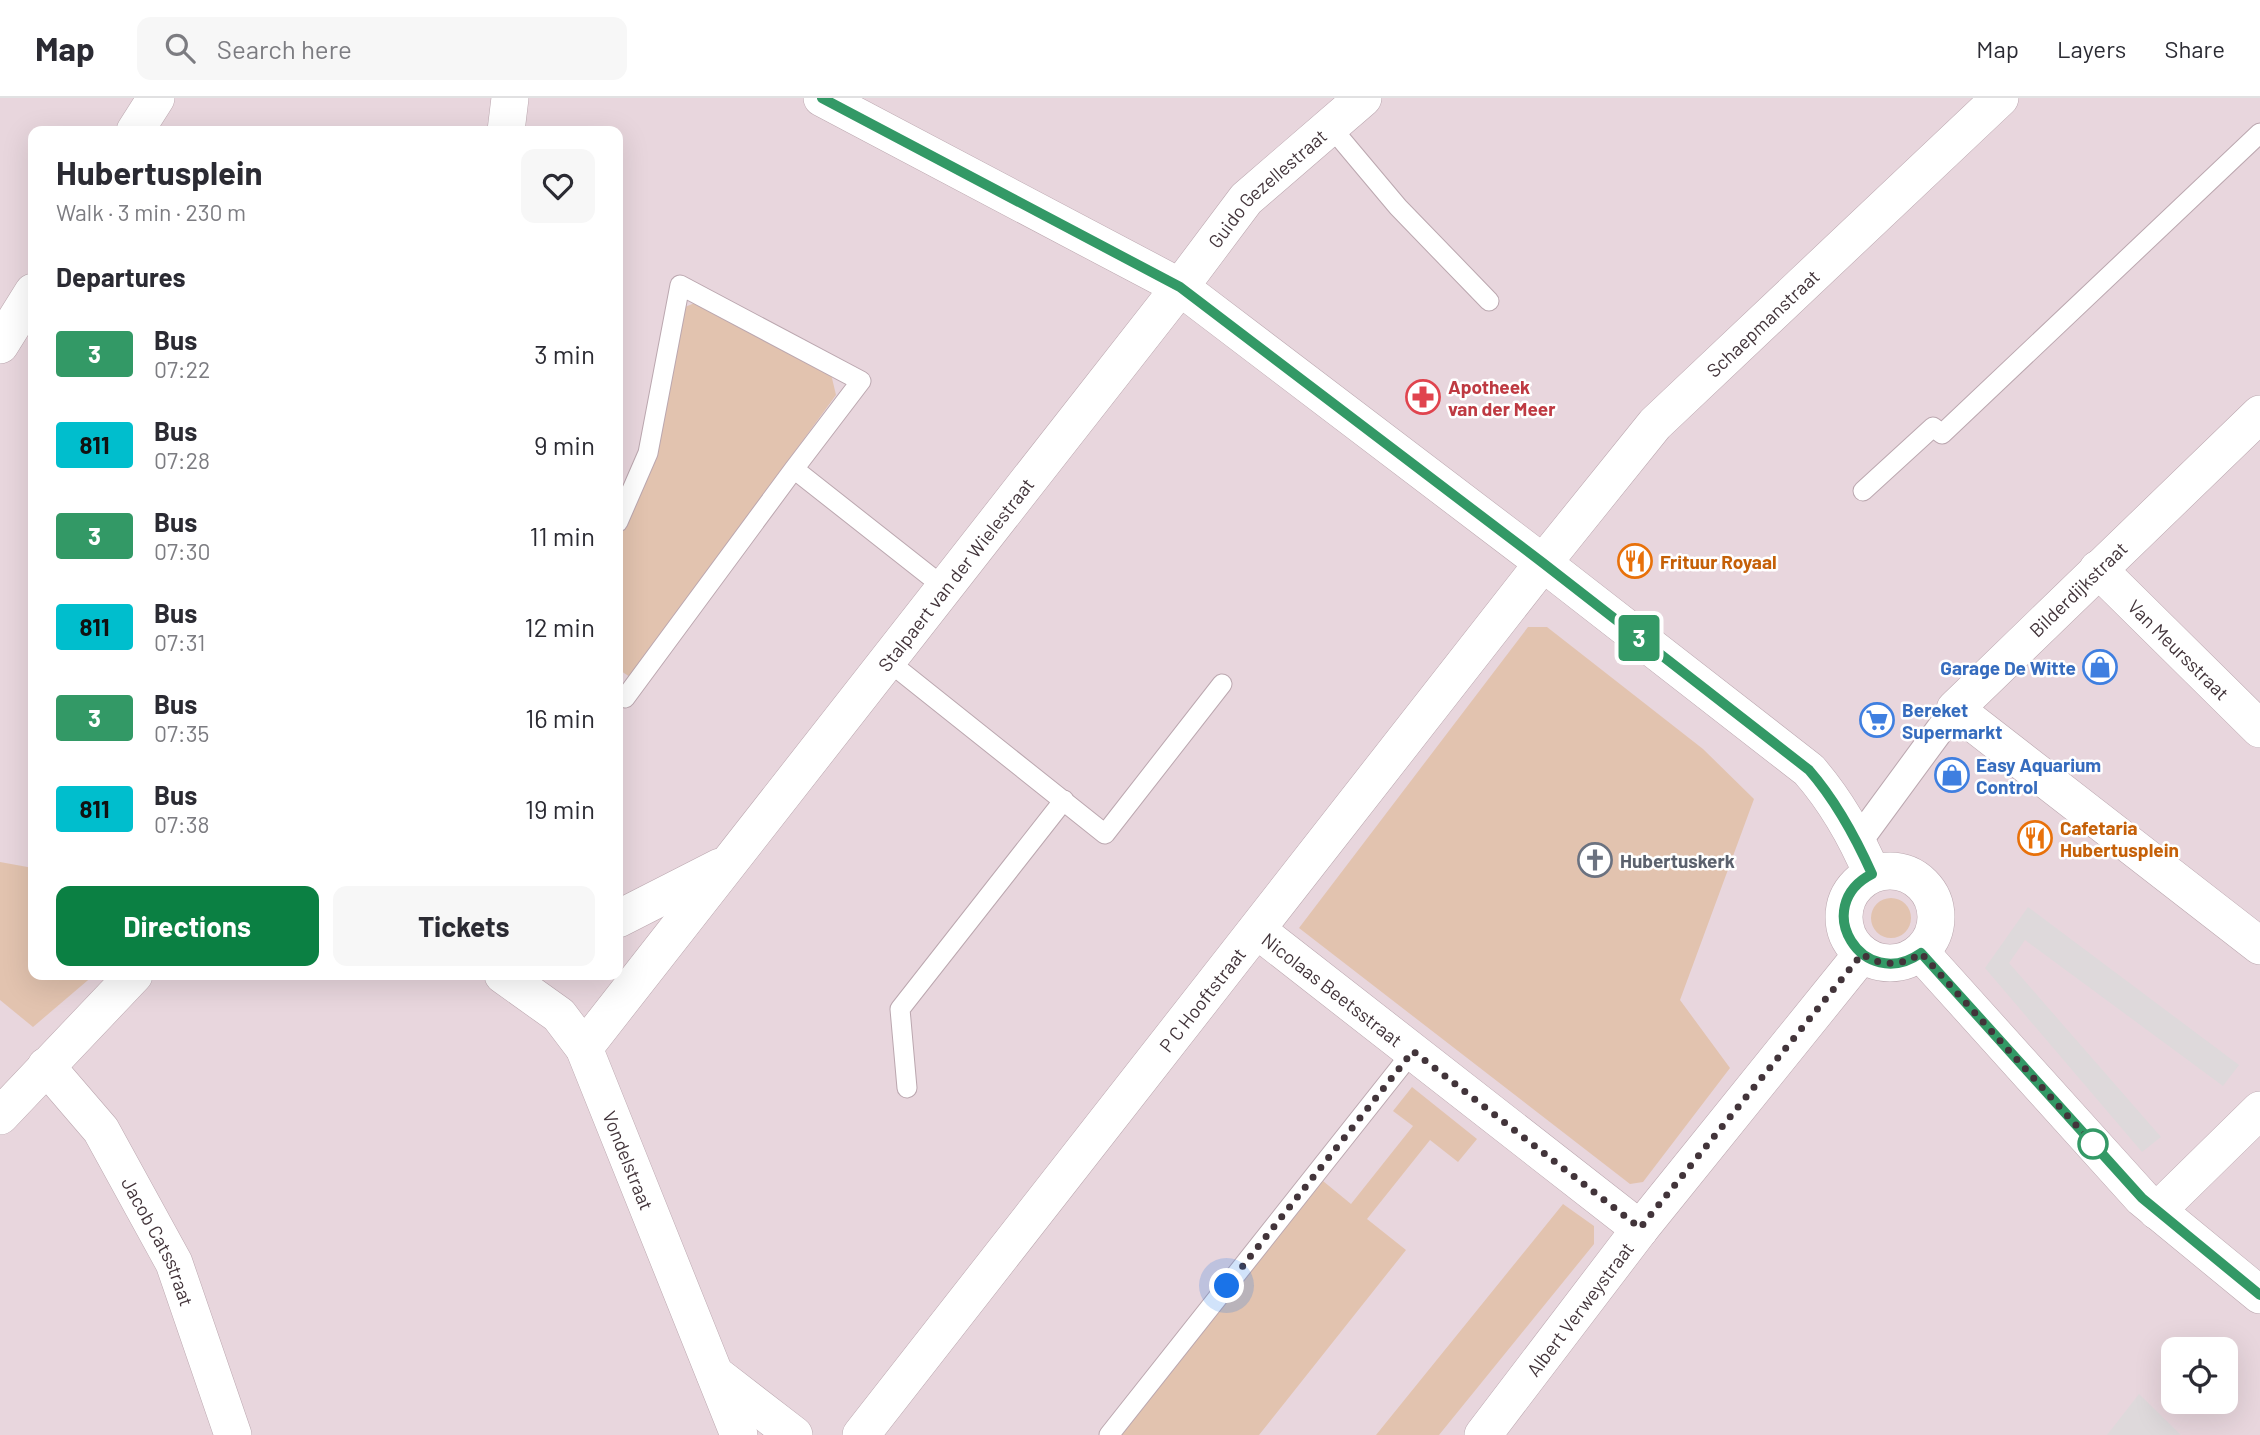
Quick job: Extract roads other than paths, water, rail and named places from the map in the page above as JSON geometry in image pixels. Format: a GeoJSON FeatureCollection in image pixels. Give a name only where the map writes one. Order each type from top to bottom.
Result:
{"type":"FeatureCollection","features":[{"type":"Feature","properties":{"kind":"street"},"geometry":{"type":"LineString","coordinates":[[507,126],[510,98]]}},
{"type":"Feature","properties":{"kind":"street"},"geometry":{"type":"LineString","coordinates":[[822,98],[1180,287],[1543,563],[1809,770],[1824,788],[1858,841],[1872,874]]}},
{"type":"Feature","properties":{"kind":"street","name":"Schaepmanstraat"},"geometry":{"type":"LineString","coordinates":[[1543,563],[1655,424],[2000,98]]}},
{"type":"Feature","properties":{"kind":"street","name":"Guido Gezellestraat"},"geometry":{"type":"LineString","coordinates":[[1180,287],[1246,199],[1341,109]]}},
{"type":"Feature","properties":{"kind":"street","name":"Stalpaert van der Wielestraat"},"geometry":{"type":"LineString","coordinates":[[584,1048],[1180,287]]}},
{"type":"Feature","properties":{"kind":"street"},"geometry":{"type":"LineString","coordinates":[[0,345],[28,300]]}},
{"type":"Feature","properties":{"kind":"street","name":"Bilderdijkstraat"},"geometry":{"type":"LineString","coordinates":[[1858,841],[1955,709],[2260,414]]}},
{"type":"Feature","properties":{"kind":"street","name":"P C Hooftstraat"},"geometry":{"type":"LineString","coordinates":[[861,1435],[1543,563]]}},
{"type":"Feature","properties":{"kind":"street","name":"Van Meursstraat"},"geometry":{"type":"LineString","coordinates":[[2098,569],[2260,729]]}},
{"type":"Feature","properties":{"kind":"street"},"geometry":{"type":"LineString","coordinates":[[1955,709],[2260,946]]}},
{"type":"Feature","properties":{"kind":"street","name":"Stalpaert van der Wielestraat"},"geometry":{"type":"LineString","coordinates":[[623,916],[731,861]]}},
{"type":"Feature","properties":{"kind":"street"},"geometry":{"type":"LineString","coordinates":[[1888,871],[1905,873],[1920,881],[1931,895],[1936,910],[1936,926],[1931,940],[1921,953],[1893,964],[1877,962],[1851,944],[1843,915],[1849,896],[1857,884],[1872,874],[1888,871]]}},
{"type":"Feature","properties":{"kind":"street","name":"Nicolaas Beetsstraat"},"geometry":{"type":"LineString","coordinates":[[1257,930],[1640,1228]]}},
{"type":"Feature","properties":{"kind":"street"},"geometry":{"type":"LineString","coordinates":[[1921,953],[2142,1198],[2260,1295]]}},
{"type":"Feature","properties":{"kind":"street","name":"Albert Verweystraat"},"geometry":{"type":"LineString","coordinates":[[1483,1435],[1640,1228],[1862,954]]}},
{"type":"Feature","properties":{"kind":"street"},"geometry":{"type":"LineString","coordinates":[[0,1116],[129,980]]}},
{"type":"Feature","properties":{"kind":"street","name":"Vondelstraat"},"geometry":{"type":"LineString","coordinates":[[514,980],[559,1015],[584,1048],[739,1435]]}},
{"type":"Feature","properties":{"kind":"street","name":"Jacob Catsstraat"},"geometry":{"type":"LineString","coordinates":[[46,1066],[100,1130],[174,1263],[233,1435]]}},
{"type":"Feature","properties":{"kind":"street"},"geometry":{"type":"LineString","coordinates":[[2157,1210],[2260,1110]]}},
{"type":"Feature","properties":{"kind":"street"},"geometry":{"type":"LineString","coordinates":[[715,1374],[794,1435]]}},
{"type":"Feature","properties":{"kind":"lane"},"geometry":{"type":"LineString","coordinates":[[1341,109],[1398,208],[1489,300]]}},
{"type":"Feature","properties":{"kind":"lane"},"geometry":{"type":"LineString","coordinates":[[1863,491],[1933,427],[1942,434],[2260,133]]}},
{"type":"Feature","properties":{"kind":"lane"},"geometry":{"type":"LineString","coordinates":[[623,510],[648,453],[680,285],[861,381],[625,698],[623,697]]}},
{"type":"Feature","properties":{"kind":"lane"},"geometry":{"type":"LineString","coordinates":[[794,468],[945,587]]}},
{"type":"Feature","properties":{"kind":"lane"},"geometry":{"type":"LineString","coordinates":[[888,661],[1105,834],[1222,684]]}},
{"type":"Feature","properties":{"kind":"lane"},"geometry":{"type":"LineString","coordinates":[[907,1088],[900,1009],[1063,800]]}},
{"type":"Feature","properties":{"kind":"lane"},"geometry":{"type":"LineString","coordinates":[[1109,1435],[1413,1051]]}},
{"type":"Feature","properties":{"kind":"place","name":"Apotheek van der Meer"},"geometry":{"type":"Point","coordinates":[1423,397]}},
{"type":"Feature","properties":{"kind":"place","name":"Frituur Royaal"},"geometry":{"type":"Point","coordinates":[1635,561]}},
{"type":"Feature","properties":{"kind":"place","name":"Garage De Witte"},"geometry":{"type":"Point","coordinates":[2100,667]}},
{"type":"Feature","properties":{"kind":"place","name":"Bereket Supermarkt"},"geometry":{"type":"Point","coordinates":[1877,720]}},
{"type":"Feature","properties":{"kind":"place","name":"Easy Aquarium Control"},"geometry":{"type":"Point","coordinates":[1952,775]}},
{"type":"Feature","properties":{"kind":"place","name":"Cafetaria Hubertusplein"},"geometry":{"type":"Point","coordinates":[2035,838]}},
{"type":"Feature","properties":{"kind":"place","name":"Hubertuskerk"},"geometry":{"type":"Point","coordinates":[1595,860]}}]}
